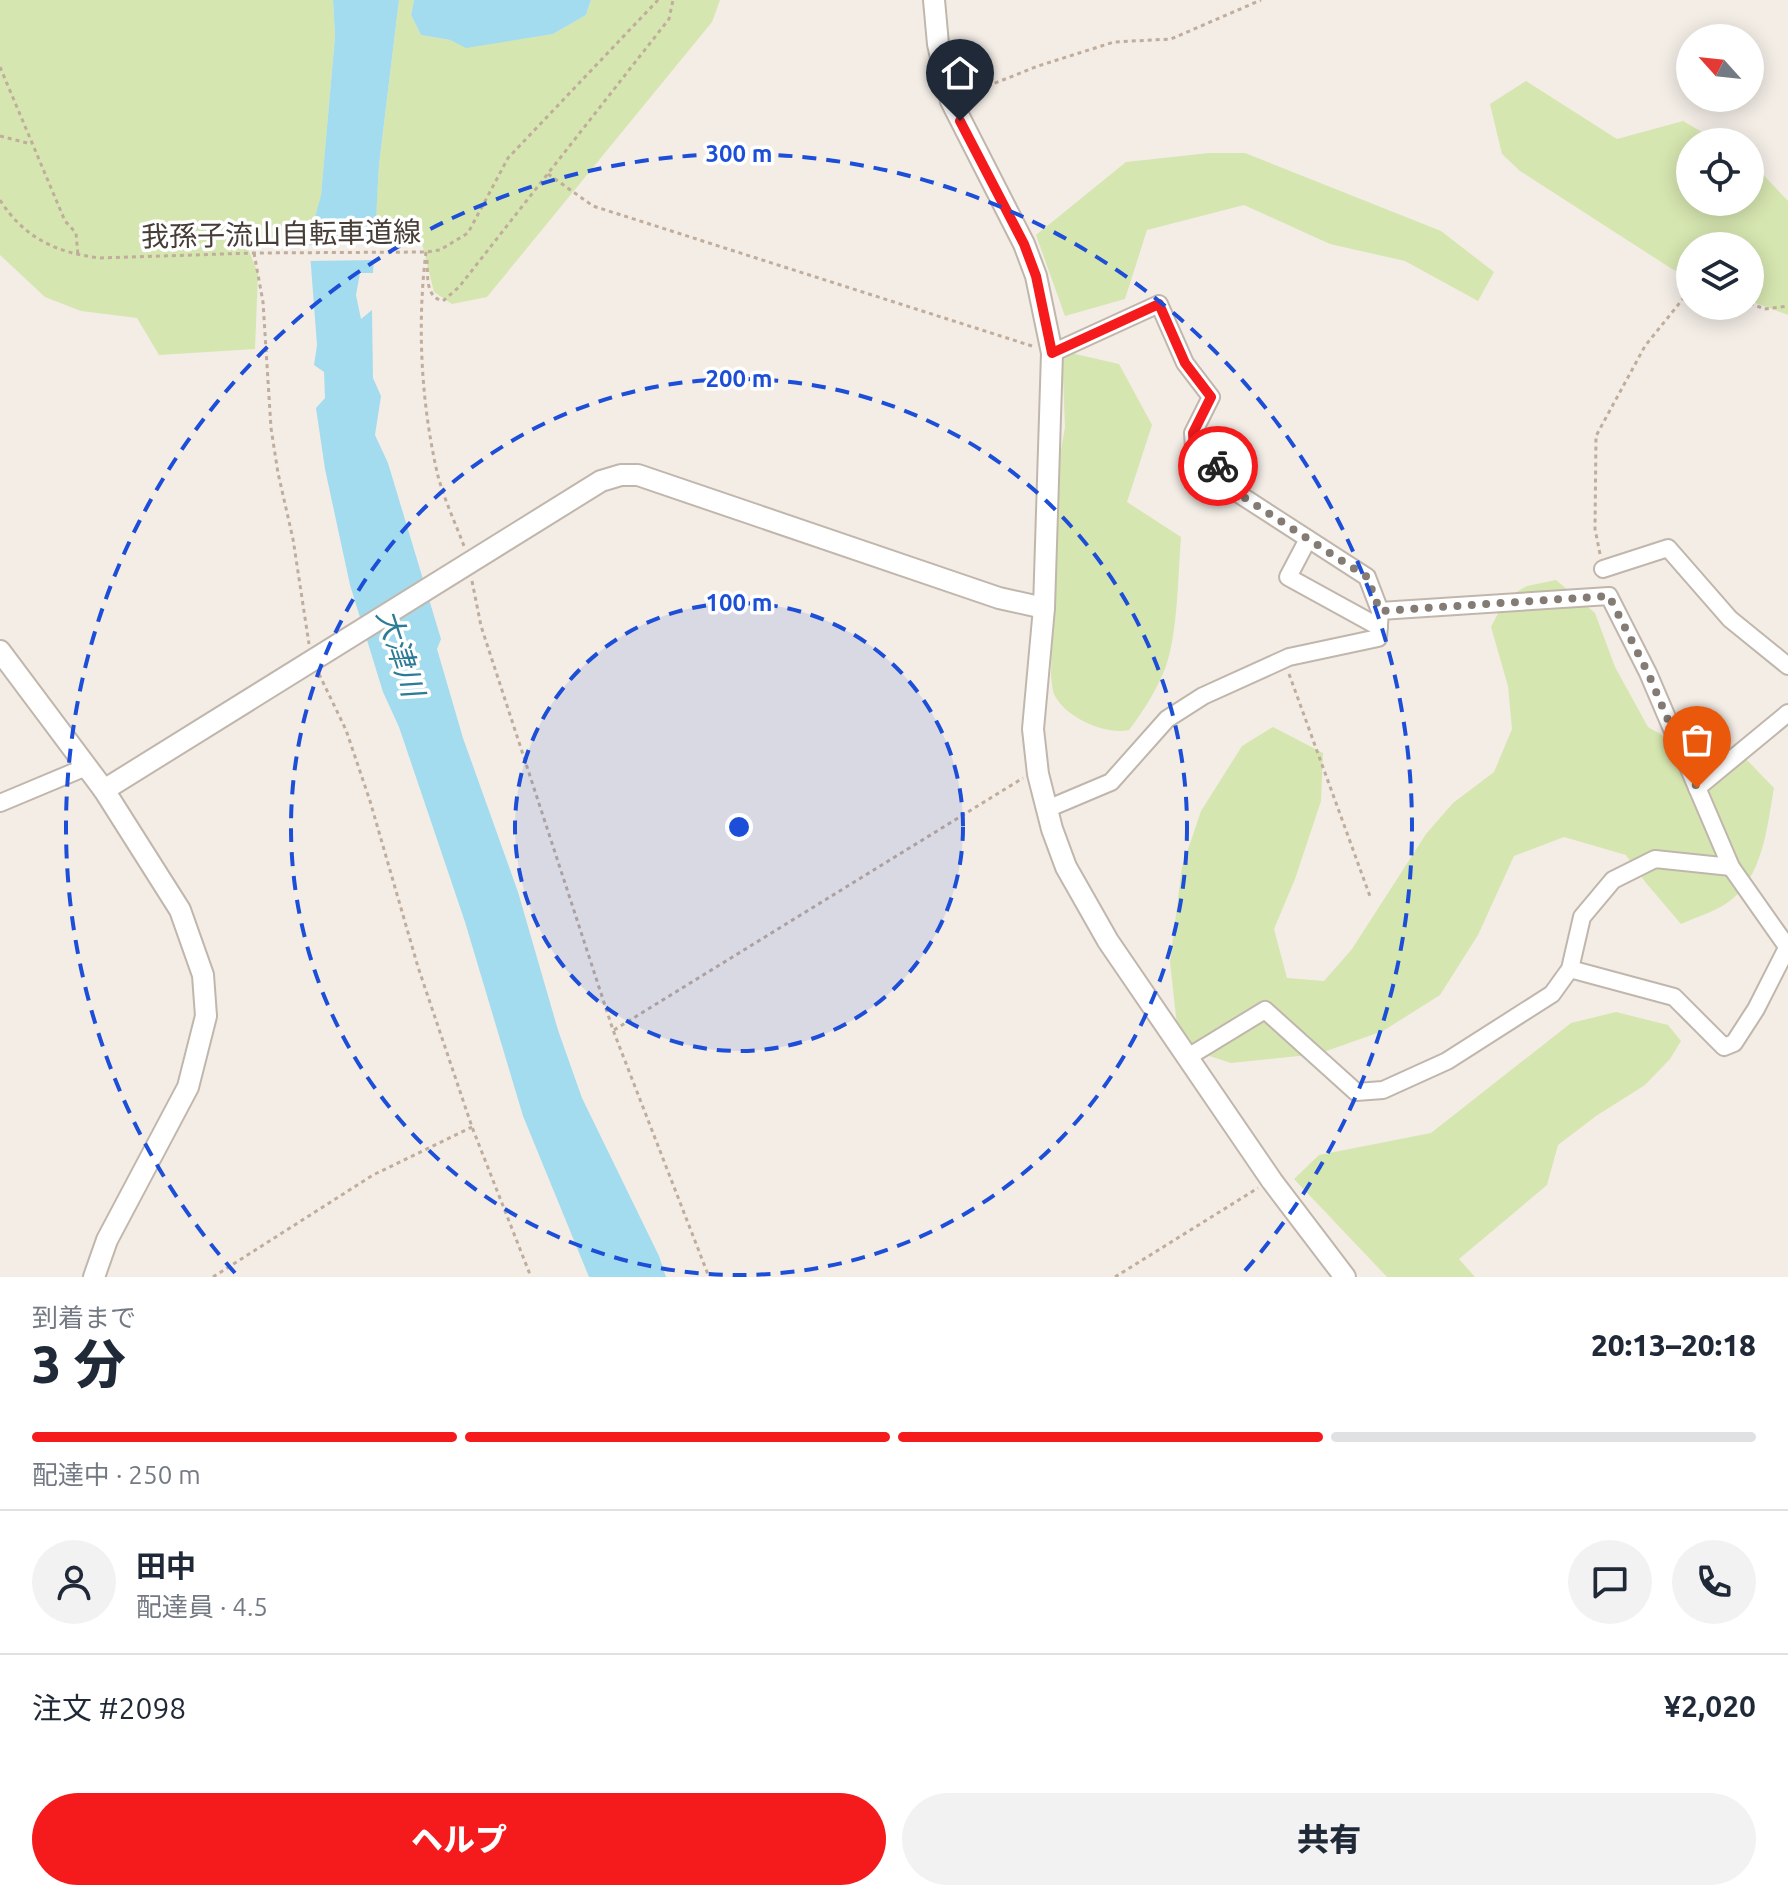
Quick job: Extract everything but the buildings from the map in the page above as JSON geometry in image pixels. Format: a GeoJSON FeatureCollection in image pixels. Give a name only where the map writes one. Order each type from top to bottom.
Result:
{"type":"FeatureCollection","features":[{"type":"Feature","properties":{"kind":"street"},"geometry":{"type":"LineString","coordinates":[[934,0],[938,44],[951,101],[1024,244],[1036,276],[1052,353],[1044,608],[1033,729],[1038,774],[1047,809],[1066,867],[1086,904],[1272,1181],[1345,1277]]}},
{"type":"Feature","properties":{"kind":"street"},"geometry":{"type":"LineString","coordinates":[[1047,809],[1111,782],[1167,719],[1203,696],[1284,659],[1378,638],[1380,619],[1367,577],[1231,489],[1217,465],[1194,448],[1193,433],[1211,397],[1185,363],[1159,304],[1052,353]]}},
{"type":"Feature","properties":{"kind":"street"},"geometry":{"type":"LineString","coordinates":[[104,790],[601,481],[621,475],[638,475],[999,598],[1044,608]]}},
{"type":"Feature","properties":{"kind":"street"},"geometry":{"type":"LineString","coordinates":[[1308,539],[1288,577],[1380,619],[1609,596],[1648,673],[1731,867],[1788,947],[1734,1043],[1724,1047],[1674,997],[1570,969]]}},
{"type":"Feature","properties":{"kind":"street"},"geometry":{"type":"LineString","coordinates":[[1603,569],[1668,548],[1730,619],[1788,666]]}},
{"type":"Feature","properties":{"kind":"street"},"geometry":{"type":"LineString","coordinates":[[0,651],[104,790],[180,910],[203,975],[206,1016],[188,1087],[107,1240],[94,1277]]}},
{"type":"Feature","properties":{"kind":"street"},"geometry":{"type":"LineString","coordinates":[[1697,788],[1788,713]]}},
{"type":"Feature","properties":{"kind":"street"},"geometry":{"type":"LineString","coordinates":[[0,803],[86,767]]}},
{"type":"Feature","properties":{"kind":"street"},"geometry":{"type":"LineString","coordinates":[[1188,1057],[1265,1010],[1356,1092],[1383,1090],[1447,1061],[1552,994],[1570,969],[1582,917],[1613,880],[1655,859],[1731,867]]}},
{"type":"Feature","properties":{"kind":"path","name":"我孫子流山自転車道線"},"geometry":{"type":"LineString","coordinates":[[0,200],[28,233],[44,244],[78,256],[440,250],[468,233],[508,158],[658,0]]}},
{"type":"Feature","properties":{"kind":"path"},"geometry":{"type":"LineString","coordinates":[[426,252],[430,294],[443,301],[459,287],[669,19],[673,0]]}},
{"type":"Feature","properties":{"kind":"path"},"geometry":{"type":"LineString","coordinates":[[951,101],[1038,66],[1114,42],[1171,39],[1261,0]]}},
{"type":"Feature","properties":{"kind":"path"},"geometry":{"type":"LineString","coordinates":[[0,67],[65,221],[76,233],[78,256]]}},
{"type":"Feature","properties":{"kind":"path"},"geometry":{"type":"LineString","coordinates":[[0,136],[33,144]]}},
{"type":"Feature","properties":{"kind":"path"},"geometry":{"type":"LineString","coordinates":[[548,174],[593,206],[1052,353]]}},
{"type":"Feature","properties":{"kind":"path"},"geometry":{"type":"LineString","coordinates":[[426,252],[421,333],[438,473],[467,553],[481,626],[613,1030],[709,1277]]}},
{"type":"Feature","properties":{"kind":"path"},"geometry":{"type":"LineString","coordinates":[[254,253],[263,302],[273,443],[293,539],[312,661],[346,730],[418,967],[472,1127],[531,1277]]}},
{"type":"Feature","properties":{"kind":"path"},"geometry":{"type":"LineString","coordinates":[[1764,309],[1788,306]]}},
{"type":"Feature","properties":{"kind":"path"},"geometry":{"type":"LineString","coordinates":[[1603,569],[1595,529],[1596,436],[1645,346],[1676,307]]}},
{"type":"Feature","properties":{"kind":"path"},"geometry":{"type":"LineString","coordinates":[[1284,659],[1371,899]]}},
{"type":"Feature","properties":{"kind":"path"},"geometry":{"type":"LineString","coordinates":[[613,1030],[1025,776],[1038,774]]}},
{"type":"Feature","properties":{"kind":"path"},"geometry":{"type":"LineString","coordinates":[[213,1277],[373,1175],[472,1127]]}},
{"type":"Feature","properties":{"kind":"path"},"geometry":{"type":"LineString","coordinates":[[1115,1277],[1272,1181]]}},
{"type":"Feature","properties":{"kind":"green space"},"geometry":{"type":"Polygon","coordinates":[[[0,0],[333,0],[335,36],[321,196],[309,240],[246,244],[258,273],[255,349],[159,355],[137,318],[81,311],[45,297],[0,255],[0,0]]]}},
{"type":"Feature","properties":{"kind":"green space"},"geometry":{"type":"Polygon","coordinates":[[[399,0],[414,0],[411,15],[421,35],[450,40],[466,47],[553,34],[586,15],[591,0],[720,0],[712,22],[487,297],[452,304],[434,292],[419,231],[374,241],[379,165],[399,0]]]}},
{"type":"Feature","properties":{"kind":"green space"},"geometry":{"type":"Polygon","coordinates":[[[1526,81],[1617,139],[1683,121],[1695,128],[1676,128],[1676,216],[1764,216],[1764,176],[1788,201],[1788,315],[1764,306],[1764,232],[1676,232],[1676,271],[1672,269],[1520,171],[1502,154],[1490,104],[1526,81]]]}},
{"type":"Feature","properties":{"kind":"green space"},"geometry":{"type":"Polygon","coordinates":[[[1209,153],[1245,153],[1441,231],[1494,272],[1478,301],[1405,261],[1330,244],[1244,205],[1147,230],[1125,299],[1065,316],[1036,235],[1126,162],[1209,153]]]}},
{"type":"Feature","properties":{"kind":"green space"},"geometry":{"type":"Polygon","coordinates":[[[1062,351],[1119,364],[1152,425],[1127,502],[1181,537],[1170,652],[1154,692],[1129,730],[1109,730],[1077,718],[1061,704],[1053,689],[1055,484],[1065,427],[1062,351]]]}},
{"type":"Feature","properties":{"kind":"green space"},"geometry":{"type":"Polygon","coordinates":[[[1556,580],[1595,613],[1615,667],[1648,727],[1678,744],[1743,756],[1774,788],[1766,835],[1749,880],[1727,903],[1681,924],[1626,855],[1564,837],[1514,856],[1478,935],[1440,995],[1383,1031],[1318,1054],[1231,1063],[1200,1053],[1178,1035],[1170,962],[1182,867],[1201,811],[1242,746],[1273,727],[1323,753],[1321,801],[1295,879],[1274,929],[1287,978],[1324,981],[1352,949],[1426,834],[1453,803],[1494,772],[1512,729],[1508,686],[1491,627],[1506,598],[1527,586],[1556,580]]]}},
{"type":"Feature","properties":{"kind":"green space"},"geometry":{"type":"Polygon","coordinates":[[[1616,1012],[1668,1025],[1681,1041],[1670,1059],[1645,1085],[1558,1145],[1547,1185],[1459,1259],[1475,1277],[1387,1277],[1294,1179],[1319,1155],[1431,1133],[1571,1023],[1616,1012]]]}},
{"type":"Feature","properties":{"kind":"water","name":"大津川"},"geometry":{"type":"Polygon","coordinates":[[[333,0],[399,0],[379,165],[373,273],[360,273],[356,295],[361,319],[372,310],[373,378],[381,396],[375,435],[388,463],[441,639],[437,649],[463,738],[518,892],[558,1030],[582,1098],[659,1256],[666,1277],[589,1277],[523,1116],[465,922],[399,727],[383,692],[350,585],[325,469],[316,408],[325,398],[324,372],[314,365],[317,345],[309,240],[321,195],[335,36],[333,0]]]}},
{"type":"Feature","properties":{"kind":"water"},"geometry":{"type":"Polygon","coordinates":[[[414,0],[591,0],[586,15],[553,34],[466,48],[450,40],[421,35],[411,15],[414,0]]]}},
{"type":"Feature","properties":{"kind":"pier"},"geometry":{"type":"Polygon","coordinates":[[[378,244],[377,260],[307,261],[305,245],[378,244]]]}},
{"type":"Feature","properties":{"kind":"way so far"},"geometry":{"type":"LineString","coordinates":[[1218,466],[1231,489],[1367,577],[1380,611],[1609,596],[1648,673],[1697,788]]}},
{"type":"Feature","properties":{"kind":"route"},"geometry":{"type":"LineString","coordinates":[[960,121],[1024,244],[1046,314],[1052,353],[1159,304],[1185,363],[1211,397],[1193,433],[1194,448],[1218,466]]}}]}
